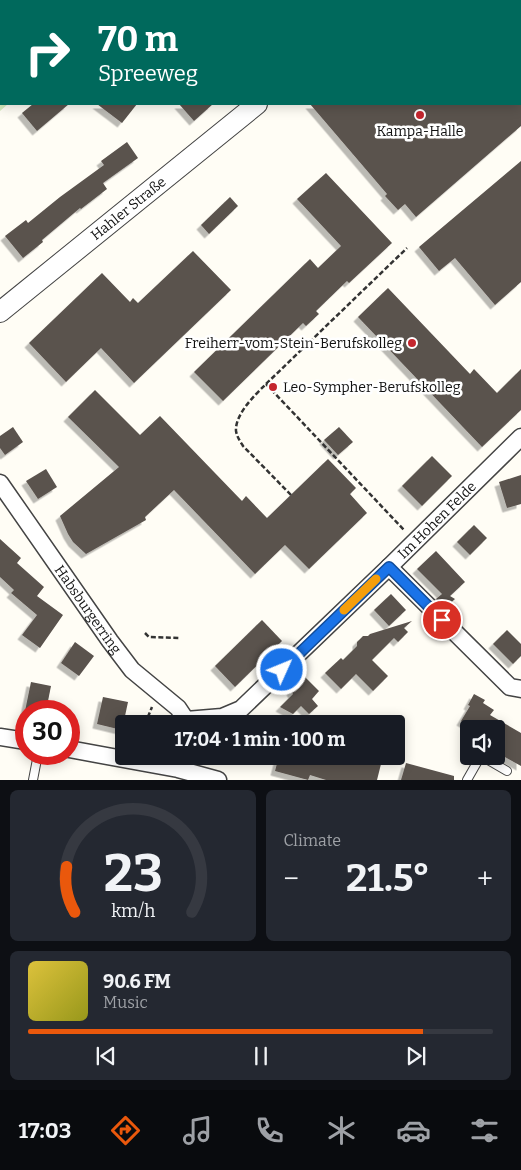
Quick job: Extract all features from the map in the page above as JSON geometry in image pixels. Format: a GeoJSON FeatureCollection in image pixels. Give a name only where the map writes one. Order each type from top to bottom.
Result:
{"type":"FeatureCollection","features":[{"type":"Feature","properties":{"kind":"street","name":"Hahler Straße"},"geometry":{"type":"LineString","coordinates":[[0,312],[256,105]]}},
{"type":"Feature","properties":{"kind":"street","name":"Im Hohen Felde"},"geometry":{"type":"LineString","coordinates":[[227,715],[241,709],[521,437]]}},
{"type":"Feature","properties":{"kind":"street","name":"Habsburgerring"},"geometry":{"type":"LineString","coordinates":[[0,483],[126,663],[178,708],[182,715]]}},
{"type":"Feature","properties":{"kind":"street"},"geometry":{"type":"LineString","coordinates":[[389,567],[510,687],[521,689]]}},
{"type":"Feature","properties":{"kind":"street"},"geometry":{"type":"LineString","coordinates":[[0,737],[15,739]]}},
{"type":"Feature","properties":{"kind":"street"},"geometry":{"type":"LineString","coordinates":[[80,750],[115,755]]}},
{"type":"Feature","properties":{"kind":"street"},"geometry":{"type":"LineString","coordinates":[[183,765],[202,778],[218,780]]}},
{"type":"Feature","properties":{"kind":"lane"},"geometry":{"type":"LineString","coordinates":[[466,780],[479,759],[483,757],[507,771]]}},
{"type":"Feature","properties":{"kind":"lane"},"geometry":{"type":"LineString","coordinates":[[33,780],[36,765]]}},
{"type":"Feature","properties":{"kind":"path"},"geometry":{"type":"LineString","coordinates":[[291,495],[243,446],[236,430],[238,418],[266,384],[408,248]]}},
{"type":"Feature","properties":{"kind":"path"},"geometry":{"type":"LineString","coordinates":[[266,384],[415,542]]}},
{"type":"Feature","properties":{"kind":"path"},"geometry":{"type":"LineString","coordinates":[[144,633],[149,637],[179,638]]}},
{"type":"Feature","properties":{"kind":"green space"},"geometry":{"type":"Polygon","coordinates":[[[0,105],[7,105],[0,111],[0,105]]]}},
{"type":"Feature","properties":{"kind":"building"},"geometry":{"type":"Polygon","coordinates":[[[32,105],[68,105],[37,131],[22,113],[32,105]]]}},
{"type":"Feature","properties":{"kind":"building"},"geometry":{"type":"Polygon","coordinates":[[[98,105],[136,105],[122,123],[98,105]]]}},
{"type":"Feature","properties":{"kind":"building"},"geometry":{"type":"Polygon","coordinates":[[[180,105],[212,105],[194,121],[180,105]]]}},
{"type":"Feature","properties":{"kind":"building","name":"Kampa-Halle"},"geometry":{"type":"Polygon","coordinates":[[[311,105],[521,105],[521,126],[416,217],[405,204],[398,210],[385,196],[387,194],[311,105]]]}},
{"type":"Feature","properties":{"kind":"building"},"geometry":{"type":"Polygon","coordinates":[[[127,142],[138,158],[103,183],[107,189],[80,208],[23,258],[5,236],[26,220],[28,223],[104,165],[101,161],[127,142]]]}},
{"type":"Feature","properties":{"kind":"building"},"geometry":{"type":"Polygon","coordinates":[[[521,161],[521,282],[495,305],[455,258],[439,271],[419,247],[521,161]]]}},
{"type":"Feature","properties":{"kind":"building"},"geometry":{"type":"Polygon","coordinates":[[[326,173],[392,243],[349,283],[347,281],[316,311],[319,314],[306,326],[303,323],[223,401],[194,372],[310,259],[318,268],[341,246],[297,199],[326,173]]]}},
{"type":"Feature","properties":{"kind":"building"},"geometry":{"type":"Polygon","coordinates":[[[230,197],[238,206],[209,234],[201,225],[230,197]]]}},
{"type":"Feature","properties":{"kind":"building"},"geometry":{"type":"Polygon","coordinates":[[[193,251],[231,290],[134,383],[101,348],[66,382],[29,343],[102,273],[130,302],[133,298],[138,303],[193,251]]]}},
{"type":"Feature","properties":{"kind":"building","name":"Freiherr-vom-Stein-Berufskolleg"},"geometry":{"type":"Polygon","coordinates":[[[388,288],[470,374],[474,369],[497,393],[521,369],[521,410],[482,447],[358,317],[388,288]]]}},
{"type":"Feature","properties":{"kind":"building"},"geometry":{"type":"Polygon","coordinates":[[[95,390],[140,435],[160,416],[242,501],[246,496],[267,518],[328,459],[356,488],[350,494],[367,513],[309,569],[285,545],[255,574],[174,490],[145,517],[146,520],[86,554],[73,542],[60,516],[119,467],[68,417],[95,390]]]}},
{"type":"Feature","properties":{"kind":"building"},"geometry":{"type":"Polygon","coordinates":[[[13,427],[23,442],[5,455],[0,448],[0,436],[13,427]]]}},
{"type":"Feature","properties":{"kind":"building"},"geometry":{"type":"Polygon","coordinates":[[[339,427],[353,442],[338,455],[324,440],[339,427]]]}},
{"type":"Feature","properties":{"kind":"building"},"geometry":{"type":"Polygon","coordinates":[[[432,456],[452,476],[422,506],[402,486],[432,456]]]}},
{"type":"Feature","properties":{"kind":"building"},"geometry":{"type":"Polygon","coordinates":[[[46,469],[57,487],[38,499],[26,481],[46,469]]]}},
{"type":"Feature","properties":{"kind":"building"},"geometry":{"type":"Polygon","coordinates":[[[521,475],[521,504],[507,508],[499,482],[521,475]]]}},
{"type":"Feature","properties":{"kind":"building"},"geometry":{"type":"Polygon","coordinates":[[[474,525],[487,538],[470,555],[457,542],[474,525]]]}},
{"type":"Feature","properties":{"kind":"building"},"geometry":{"type":"Polygon","coordinates":[[[0,539],[21,558],[17,563],[44,587],[37,596],[63,615],[40,648],[22,635],[37,615],[11,593],[14,590],[0,577],[0,539]]]}},
{"type":"Feature","properties":{"kind":"building"},"geometry":{"type":"Polygon","coordinates":[[[436,551],[465,582],[450,596],[455,599],[445,608],[436,599],[442,594],[417,569],[436,551]]]}},
{"type":"Feature","properties":{"kind":"building"},"geometry":{"type":"Polygon","coordinates":[[[391,594],[406,610],[389,626],[374,610],[391,594]]]}},
{"type":"Feature","properties":{"kind":"building"},"geometry":{"type":"Polygon","coordinates":[[[262,620],[282,641],[235,687],[215,666],[262,620]]]}},
{"type":"Feature","properties":{"kind":"building"},"geometry":{"type":"Polygon","coordinates":[[[412,621],[404,628],[408,632],[398,642],[394,638],[372,660],[388,676],[373,691],[356,674],[341,689],[325,673],[341,658],[343,660],[357,646],[357,642],[363,636],[412,621]]]}},
{"type":"Feature","properties":{"kind":"building"},"geometry":{"type":"Polygon","coordinates":[[[507,630],[521,644],[521,656],[513,664],[493,644],[507,630]]]}},
{"type":"Feature","properties":{"kind":"building"},"geometry":{"type":"Polygon","coordinates":[[[75,642],[94,656],[79,676],[61,663],[75,642]]]}},
{"type":"Feature","properties":{"kind":"building"},"geometry":{"type":"Polygon","coordinates":[[[305,677],[319,691],[312,699],[318,706],[309,714],[301,706],[293,714],[280,707],[293,694],[291,691],[305,677]]]}},
{"type":"Feature","properties":{"kind":"building"},"geometry":{"type":"Polygon","coordinates":[[[31,682],[51,686],[48,700],[27,700],[31,682]]]}},
{"type":"Feature","properties":{"kind":"building"},"geometry":{"type":"Polygon","coordinates":[[[474,694],[485,700],[483,703],[494,710],[490,715],[499,720],[462,720],[470,706],[468,705],[474,694]]]}},
{"type":"Feature","properties":{"kind":"building"},"geometry":{"type":"Polygon","coordinates":[[[103,697],[128,702],[125,715],[115,715],[115,728],[97,724],[103,697]]]}},
{"type":"Feature","properties":{"kind":"building"},"geometry":{"type":"Polygon","coordinates":[[[505,724],[521,733],[521,766],[505,757],[505,724]]]}},
{"type":"Feature","properties":{"kind":"building"},"geometry":{"type":"Polygon","coordinates":[[[406,763],[454,776],[454,780],[401,780],[406,763]]]}},
{"type":"Feature","properties":{"kind":"building"},"geometry":{"type":"Polygon","coordinates":[[[277,765],[381,765],[377,780],[326,780],[310,775],[308,780],[275,771],[277,765]]]}},
{"type":"Feature","properties":{"kind":"slow traffic"},"geometry":{"type":"LineString","coordinates":[[344,610],[376,579]]}},
{"type":"Feature","properties":{"kind":"place","name":"Kampa-Halle"},"geometry":{"type":"Point","coordinates":[420,115]}},
{"type":"Feature","properties":{"kind":"place","name":"Freiherr-vom-Stein-Berufskolleg"},"geometry":{"type":"Point","coordinates":[412,343]}},
{"type":"Feature","properties":{"kind":"place","name":"Leo-Sympher-Berufskolleg"},"geometry":{"type":"Point","coordinates":[273,387]}},
{"type":"Feature","properties":{"kind":"route"},"geometry":{"type":"LineString","coordinates":[[282,670],[389,567],[442,620]]}}]}
